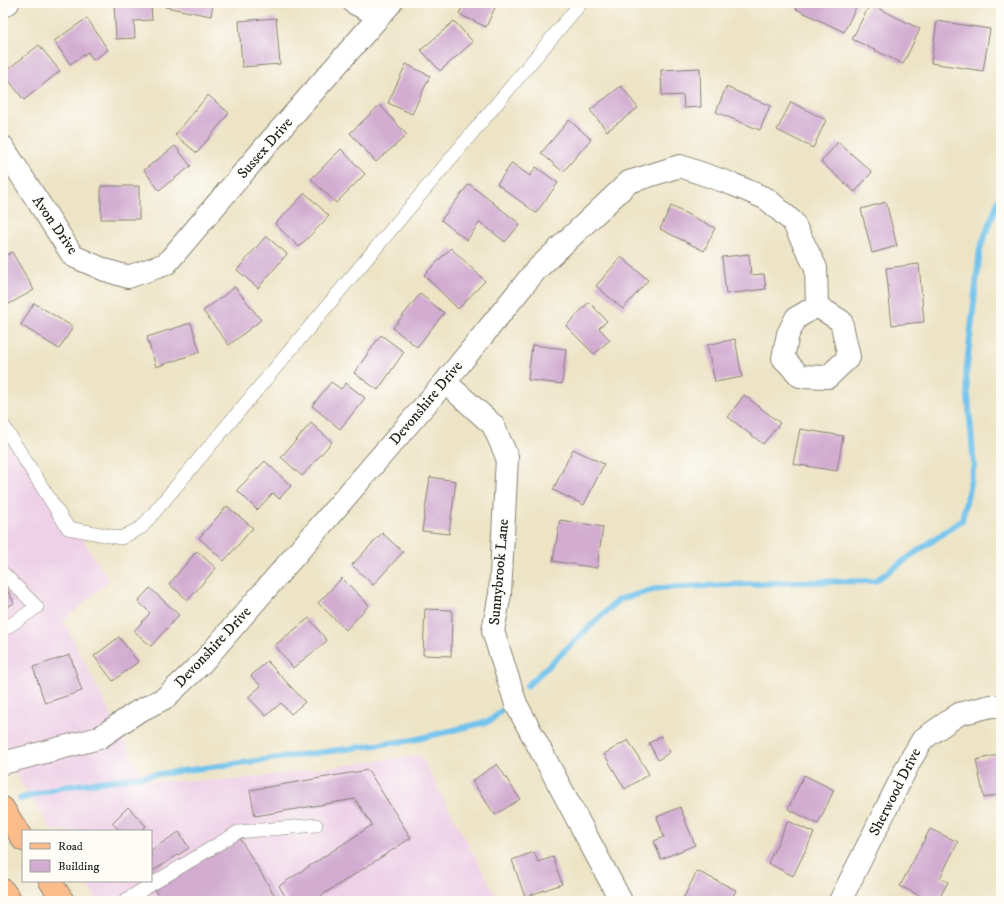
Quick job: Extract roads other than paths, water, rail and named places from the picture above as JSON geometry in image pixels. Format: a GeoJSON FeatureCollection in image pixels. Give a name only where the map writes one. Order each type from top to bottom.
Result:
{"type":"FeatureCollection","features":[{"type":"Feature","properties":{"kind":"main road"},"geometry":{"type":"LineString","coordinates":[[3,808],[22,838]]}},
{"type":"Feature","properties":{"kind":"main road"},"geometry":{"type":"LineString","coordinates":[[51,882],[62,901]]}},
{"type":"Feature","properties":{"kind":"main road"},"geometry":{"type":"LineString","coordinates":[[3,890],[11,901]]}},
{"type":"Feature","properties":{"kind":"street"},"geometry":{"type":"LineString","coordinates":[[3,6],[8,3]]}},
{"type":"Feature","properties":{"kind":"street"},"geometry":{"type":"LineString","coordinates":[[354,3],[385,9]]}},
{"type":"Feature","properties":{"kind":"street","name":"Sussex Drive"},"geometry":{"type":"LineString","coordinates":[[128,277],[166,264],[385,9]]}},
{"type":"Feature","properties":{"kind":"street","name":"Avon Drive"},"geometry":{"type":"LineString","coordinates":[[3,147],[73,256],[105,270],[128,277]]}},
{"type":"Feature","properties":{"kind":"street","name":"Devonshire Drive"},"geometry":{"type":"LineString","coordinates":[[3,763],[99,738],[137,712],[165,698],[202,663],[445,382],[536,270],[629,182],[680,166],[732,184],[767,199],[793,222],[816,268],[817,306]]}},
{"type":"Feature","properties":{"kind":"street","name":"Sunnybrook Lane"},"geometry":{"type":"LineString","coordinates":[[445,382],[493,425],[507,457],[500,594],[493,631],[516,704],[621,901]]}},
{"type":"Feature","properties":{"kind":"street","name":"Sherwood Drive"},"geometry":{"type":"LineString","coordinates":[[840,901],[911,759],[923,739],[959,714],[991,706],[1001,706]]}},
{"type":"Feature","properties":{"kind":"lane"},"geometry":{"type":"LineString","coordinates":[[3,425],[68,528],[121,538],[142,527],[581,3]]}},
{"type":"Feature","properties":{"kind":"lane"},"geometry":{"type":"LineString","coordinates":[[3,573],[37,607],[3,630]]}},
{"type":"Feature","properties":{"kind":"lane"},"geometry":{"type":"LineString","coordinates":[[124,901],[238,832],[316,824]]}},
{"type":"Feature","properties":{"kind":"waterway"},"geometry":{"type":"LineString","coordinates":[[527,686],[618,600],[659,588],[796,582],[875,581],[962,520],[974,465],[966,374],[980,249],[1001,194]]}},
{"type":"Feature","properties":{"kind":"waterway"},"geometry":{"type":"LineString","coordinates":[[20,799],[62,787],[413,740],[490,721],[501,711]]}}]}
